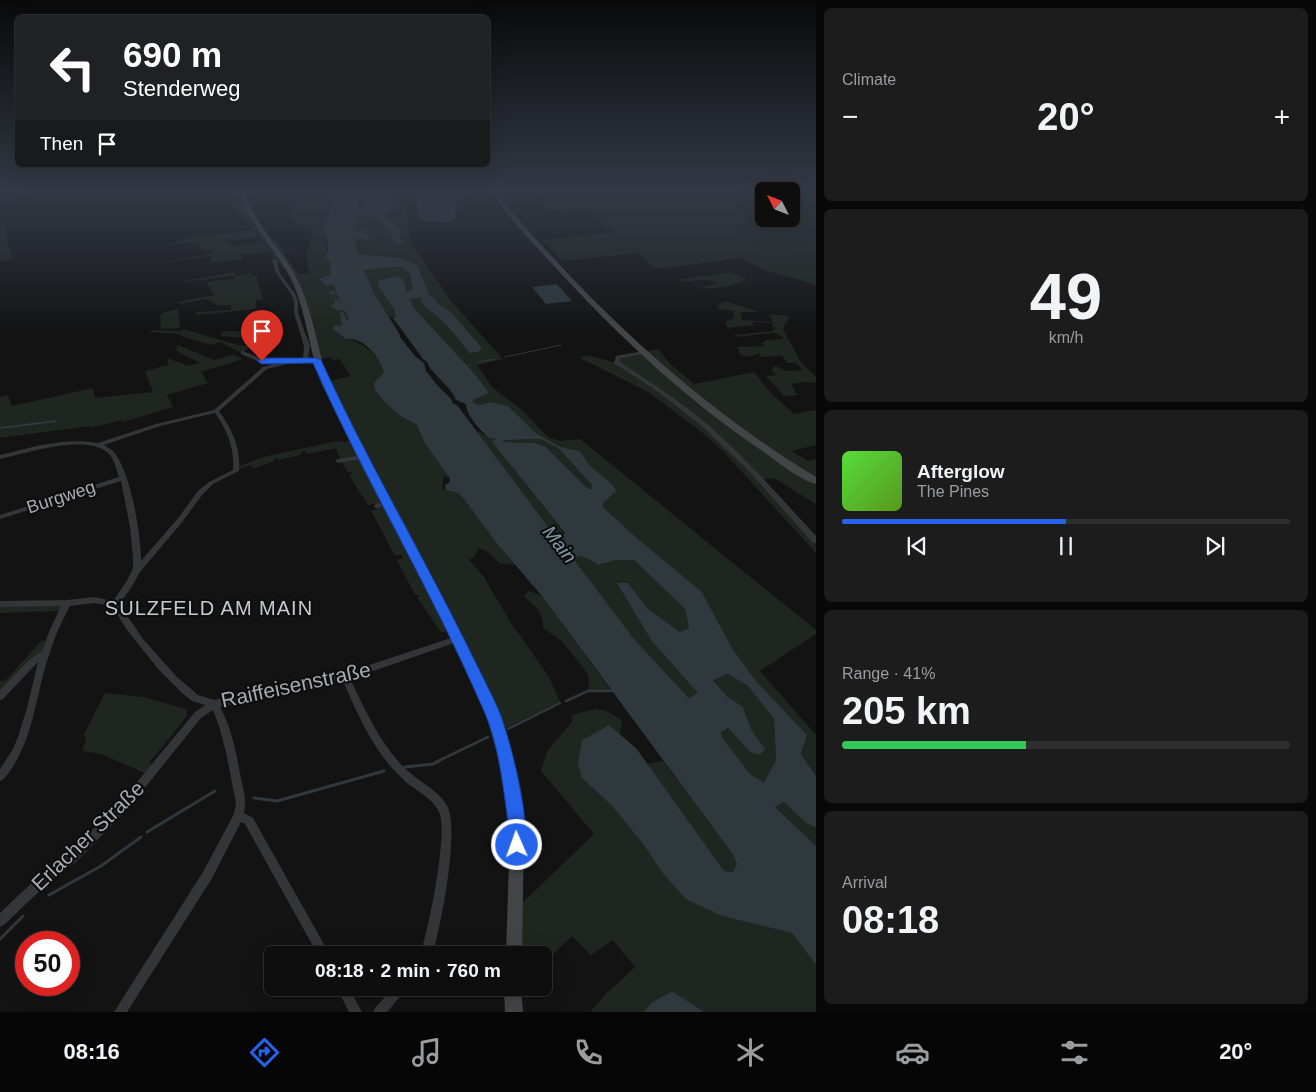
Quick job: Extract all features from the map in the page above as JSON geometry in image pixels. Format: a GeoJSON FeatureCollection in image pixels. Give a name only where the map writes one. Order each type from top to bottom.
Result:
{"type":"FeatureCollection","features":[{"type":"Feature","properties":{"kind":"main road"},"geometry":{"type":"LineString","coordinates":[[268,239],[294,280],[303,303],[316,360],[331,395],[457,639],[492,712],[508,766],[517,829],[514,946]]}},
{"type":"Feature","properties":{"kind":"main road"},"geometry":{"type":"LineString","coordinates":[[535,239],[581,292],[643,353],[730,424],[816,481]]}},
{"type":"Feature","properties":{"kind":"main road"},"geometry":{"type":"LineString","coordinates":[[513,996],[514,1012]]}},
{"type":"Feature","properties":{"kind":"street"},"geometry":{"type":"LineString","coordinates":[[274,260],[278,273],[296,301],[296,313],[307,346],[305,360]]}},
{"type":"Feature","properties":{"kind":"street"},"geometry":{"type":"LineString","coordinates":[[243,353],[262,361],[316,360]]}},
{"type":"Feature","properties":{"kind":"street"},"geometry":{"type":"LineString","coordinates":[[643,353],[618,357],[617,363],[662,392],[705,426],[743,463],[816,541]]}},
{"type":"Feature","properties":{"kind":"street"},"geometry":{"type":"LineString","coordinates":[[0,457],[50,446],[98,445],[149,427],[216,411],[265,368],[296,360]]}},
{"type":"Feature","properties":{"kind":"street"},"geometry":{"type":"LineString","coordinates":[[0,604],[67,603],[94,600],[115,604],[137,570],[182,519],[200,493],[211,483],[236,471],[233,443],[228,427],[216,411]]}},
{"type":"Feature","properties":{"kind":"street"},"geometry":{"type":"LineString","coordinates":[[98,445],[114,455],[128,495],[134,528],[137,570]]}},
{"type":"Feature","properties":{"kind":"street"},"geometry":{"type":"LineString","coordinates":[[338,461],[363,457]]}},
{"type":"Feature","properties":{"kind":"street","name":"Burgweg"},"geometry":{"type":"LineString","coordinates":[[0,517],[122,478]]}},
{"type":"Feature","properties":{"kind":"street"},"geometry":{"type":"LineString","coordinates":[[0,777],[16,753],[24,734],[45,653],[67,603]]}},
{"type":"Feature","properties":{"kind":"street","name":"Raiffeisenstraße"},"geometry":{"type":"LineString","coordinates":[[115,604],[125,623],[169,674],[196,698],[214,704],[344,677],[457,639]]}},
{"type":"Feature","properties":{"kind":"street"},"geometry":{"type":"LineString","coordinates":[[0,696],[32,662],[45,653]]}},
{"type":"Feature","properties":{"kind":"street"},"geometry":{"type":"LineString","coordinates":[[344,677],[369,727],[387,756],[405,775],[437,801],[446,816],[447,832],[434,929],[429,946]]}},
{"type":"Feature","properties":{"kind":"street"},"geometry":{"type":"LineString","coordinates":[[120,1012],[208,876],[240,816],[241,803],[228,747],[220,713],[214,704]]}},
{"type":"Feature","properties":{"kind":"street","name":"Erlacher Straße"},"geometry":{"type":"LineString","coordinates":[[0,921],[46,877],[72,857],[127,802],[198,715],[214,704]]}},
{"type":"Feature","properties":{"kind":"street"},"geometry":{"type":"LineString","coordinates":[[240,816],[249,821],[319,946]]}},
{"type":"Feature","properties":{"kind":"street"},"geometry":{"type":"LineString","coordinates":[[347,996],[356,1012]]}},
{"type":"Feature","properties":{"kind":"street"},"geometry":{"type":"LineString","coordinates":[[379,1012],[393,996]]}},
{"type":"Feature","properties":{"kind":"shaded area"},"geometry":{"type":"Polygon","coordinates":[[[0,239],[7,239],[14,259],[0,262],[0,239]]]}},
{"type":"Feature","properties":{"kind":"shaded area"},"geometry":{"type":"Polygon","coordinates":[[[184,239],[241,239],[226,241],[232,246],[263,242],[270,252],[241,255],[243,259],[210,263],[211,256],[149,264],[215,253],[210,250],[203,251],[197,243],[168,245],[184,239]]]}},
{"type":"Feature","properties":{"kind":"shaded area"},"geometry":{"type":"Polygon","coordinates":[[[261,239],[269,239],[287,269],[283,269],[280,263],[276,263],[261,239]]]}},
{"type":"Feature","properties":{"kind":"shaded area"},"geometry":{"type":"Polygon","coordinates":[[[274,239],[285,251],[303,250],[284,253],[298,274],[309,273],[306,255],[311,239],[326,239],[331,274],[320,279],[333,284],[336,290],[329,292],[329,294],[336,292],[341,304],[334,300],[335,304],[331,305],[339,311],[345,310],[349,319],[348,340],[351,339],[367,348],[379,360],[384,372],[378,378],[399,415],[417,425],[424,442],[449,477],[444,476],[442,489],[458,493],[464,499],[515,565],[499,563],[488,552],[479,548],[474,557],[469,560],[484,577],[509,620],[549,677],[560,702],[506,728],[490,691],[430,571],[422,572],[450,628],[444,632],[441,632],[417,598],[420,595],[415,595],[397,560],[403,558],[401,554],[395,556],[371,511],[378,508],[375,504],[368,505],[349,475],[352,472],[347,472],[336,450],[337,448],[307,454],[306,451],[301,452],[301,455],[278,460],[278,458],[274,459],[274,461],[254,469],[251,465],[236,471],[237,467],[263,457],[337,441],[354,440],[325,382],[351,376],[340,359],[333,360],[330,357],[317,360],[301,292],[270,240],[274,239]]]}},
{"type":"Feature","properties":{"kind":"shaded area"},"geometry":{"type":"Polygon","coordinates":[[[355,239],[393,239],[396,244],[406,243],[401,239],[411,239],[413,245],[451,301],[503,359],[477,365],[492,387],[521,409],[549,438],[561,441],[580,439],[816,630],[816,634],[760,671],[816,735],[816,776],[801,754],[807,735],[756,681],[732,648],[702,592],[604,508],[603,503],[615,491],[614,486],[588,465],[580,451],[561,447],[537,434],[508,406],[490,402],[479,405],[473,402],[472,400],[489,393],[474,373],[414,308],[409,299],[421,298],[425,307],[446,324],[469,353],[451,312],[436,303],[436,299],[430,296],[417,265],[399,258],[358,254],[355,239]]]}},
{"type":"Feature","properties":{"kind":"shaded area"},"geometry":{"type":"Polygon","coordinates":[[[816,239],[816,285],[764,270],[741,258],[656,269],[638,253],[562,261],[543,240],[816,239]]]}},
{"type":"Feature","properties":{"kind":"shaded area"},"geometry":{"type":"Polygon","coordinates":[[[401,267],[410,274],[413,290],[407,292],[399,278],[383,278],[396,316],[389,317],[374,293],[364,270],[401,267]]]}},
{"type":"Feature","properties":{"kind":"shaded area"},"geometry":{"type":"Polygon","coordinates":[[[235,272],[236,276],[251,273],[253,276],[256,276],[263,299],[255,300],[257,309],[197,315],[196,312],[231,310],[231,305],[218,305],[205,299],[179,304],[178,302],[214,295],[206,282],[234,279],[233,276],[167,284],[235,272]]]}},
{"type":"Feature","properties":{"kind":"shaded area"},"geometry":{"type":"Polygon","coordinates":[[[731,272],[747,280],[725,287],[702,289],[717,284],[707,280],[687,282],[677,280],[731,272]]]}},
{"type":"Feature","properties":{"kind":"shaded area"},"geometry":{"type":"Polygon","coordinates":[[[725,301],[759,312],[740,312],[742,320],[772,322],[771,316],[766,314],[790,316],[783,328],[800,361],[816,377],[816,383],[791,384],[797,395],[784,396],[766,376],[776,375],[771,370],[775,366],[787,371],[803,370],[796,363],[787,363],[782,356],[759,357],[760,353],[749,357],[740,355],[738,347],[764,346],[762,343],[766,340],[783,339],[783,337],[774,333],[735,337],[734,335],[772,331],[775,329],[771,324],[774,323],[753,322],[753,325],[728,328],[725,322],[734,318],[734,311],[719,309],[717,306],[725,301]]]}},
{"type":"Feature","properties":{"kind":"shaded area"},"geometry":{"type":"Polygon","coordinates":[[[178,309],[180,328],[161,329],[160,316],[162,313],[178,309]]]}},
{"type":"Feature","properties":{"kind":"shaded area"},"geometry":{"type":"Polygon","coordinates":[[[266,323],[268,329],[264,329],[265,342],[261,342],[259,349],[249,348],[242,353],[220,342],[212,345],[178,334],[149,332],[152,330],[181,331],[183,329],[238,345],[248,346],[251,338],[220,336],[224,331],[253,332],[254,325],[266,323]]]}},
{"type":"Feature","properties":{"kind":"shaded area"},"geometry":{"type":"Polygon","coordinates":[[[178,345],[214,360],[233,355],[243,359],[201,372],[208,383],[167,395],[173,407],[123,422],[122,420],[90,428],[90,426],[0,438],[0,397],[8,395],[12,406],[93,388],[95,398],[153,392],[145,371],[168,365],[167,358],[189,366],[200,363],[175,350],[178,348],[176,346],[178,345]]]}},
{"type":"Feature","properties":{"kind":"shaded area"},"geometry":{"type":"Polygon","coordinates":[[[658,349],[670,364],[694,384],[754,372],[769,391],[794,414],[816,410],[816,445],[792,451],[808,461],[816,459],[816,504],[774,478],[760,480],[816,541],[816,553],[723,451],[704,434],[648,392],[580,358],[587,355],[617,363],[618,357],[658,349]]]}},
{"type":"Feature","properties":{"kind":"shaded area"},"geometry":{"type":"Polygon","coordinates":[[[479,431],[489,438],[496,438],[492,442],[565,534],[563,537],[554,535],[477,433],[479,431]]]}},
{"type":"Feature","properties":{"kind":"shaded area"},"geometry":{"type":"Polygon","coordinates":[[[540,439],[558,448],[592,485],[592,489],[587,488],[546,447],[502,442],[505,440],[540,439]]]}},
{"type":"Feature","properties":{"kind":"shaded area"},"geometry":{"type":"Polygon","coordinates":[[[578,556],[589,559],[598,565],[616,560],[634,560],[685,609],[689,628],[680,632],[647,608],[628,583],[617,583],[651,640],[699,693],[689,698],[634,639],[575,561],[578,556]]]}},
{"type":"Feature","properties":{"kind":"shaded area"},"geometry":{"type":"Polygon","coordinates":[[[530,591],[542,596],[611,691],[588,691],[588,674],[562,641],[543,628],[541,614],[524,597],[530,591]]]}},
{"type":"Feature","properties":{"kind":"shaded area"},"geometry":{"type":"Polygon","coordinates":[[[62,604],[59,611],[0,613],[0,605],[62,604]]]}},
{"type":"Feature","properties":{"kind":"shaded area"},"geometry":{"type":"Polygon","coordinates":[[[42,640],[45,641],[42,653],[0,695],[0,681],[5,681],[42,640]]]}},
{"type":"Feature","properties":{"kind":"shaded area"},"geometry":{"type":"Polygon","coordinates":[[[729,674],[748,686],[774,719],[776,760],[764,782],[750,774],[722,737],[721,732],[728,728],[750,752],[765,749],[751,729],[743,707],[727,696],[713,679],[729,674]]]}},
{"type":"Feature","properties":{"kind":"shaded area"},"geometry":{"type":"Polygon","coordinates":[[[105,693],[143,697],[186,709],[187,716],[149,763],[154,766],[147,774],[101,754],[82,751],[86,740],[84,734],[105,693]]]}},
{"type":"Feature","properties":{"kind":"shaded area"},"geometry":{"type":"Polygon","coordinates":[[[595,709],[607,711],[622,720],[620,735],[609,725],[582,740],[582,778],[612,806],[643,844],[661,871],[722,916],[792,933],[816,965],[816,1012],[704,1012],[672,991],[651,1003],[644,1012],[590,1012],[635,967],[613,940],[591,955],[572,936],[552,955],[552,946],[514,946],[515,910],[594,834],[541,771],[548,750],[572,722],[571,715],[595,709]]]}},
{"type":"Feature","properties":{"kind":"shaded area"},"geometry":{"type":"Polygon","coordinates":[[[663,761],[734,856],[738,864],[733,872],[724,871],[647,764],[663,761]]]}},
{"type":"Feature","properties":{"kind":"shaded area"},"geometry":{"type":"Polygon","coordinates":[[[784,802],[806,823],[816,828],[816,846],[775,807],[784,802]]]}},
{"type":"Feature","properties":{"kind":"water","name":"Main"},"geometry":{"type":"Polygon","coordinates":[[[327,239],[355,239],[358,254],[399,258],[417,265],[430,296],[451,312],[482,348],[478,352],[469,353],[446,324],[425,307],[421,298],[410,299],[414,308],[474,373],[489,393],[473,400],[473,402],[479,405],[490,402],[508,406],[537,434],[561,447],[580,451],[589,465],[614,486],[616,491],[603,503],[604,508],[702,592],[732,648],[756,681],[807,735],[801,754],[816,776],[816,828],[806,823],[784,802],[775,807],[816,846],[816,965],[792,933],[722,916],[686,899],[661,871],[643,844],[612,806],[582,778],[578,763],[582,740],[609,725],[636,748],[724,871],[733,872],[737,864],[734,856],[542,596],[499,546],[464,499],[458,493],[446,490],[445,486],[450,481],[449,477],[424,442],[417,425],[399,415],[375,390],[374,383],[384,372],[375,354],[359,341],[346,339],[333,329],[335,325],[342,326],[340,312],[343,312],[347,320],[349,319],[345,311],[336,310],[330,305],[335,304],[334,299],[337,299],[341,304],[336,292],[334,292],[336,295],[329,294],[329,292],[336,290],[333,284],[327,286],[319,279],[331,274],[329,260],[324,259],[329,249],[327,239]],[[401,267],[364,270],[374,293],[400,337],[415,356],[424,363],[426,371],[452,400],[452,403],[457,405],[554,535],[563,537],[565,533],[492,442],[496,438],[489,438],[478,427],[468,413],[466,404],[456,400],[451,391],[430,368],[393,318],[396,316],[393,307],[378,285],[379,280],[395,276],[403,279],[407,292],[413,289],[410,274],[401,267]],[[540,439],[505,440],[502,442],[535,443],[546,447],[587,488],[592,489],[592,485],[558,448],[540,439]],[[578,556],[575,561],[634,639],[689,698],[698,693],[651,640],[617,583],[628,583],[647,608],[680,632],[689,628],[685,609],[634,560],[616,560],[598,565],[589,559],[578,556]],[[728,674],[713,680],[727,696],[743,707],[751,729],[765,749],[760,755],[750,752],[728,728],[721,732],[722,737],[750,774],[764,782],[776,760],[774,719],[748,686],[728,674]]]}},
{"type":"Feature","properties":{"kind":"water"},"geometry":{"type":"Polygon","coordinates":[[[393,239],[401,239],[406,243],[396,244],[393,239]]]}},
{"type":"Feature","properties":{"kind":"water"},"geometry":{"type":"Polygon","coordinates":[[[557,284],[572,301],[546,304],[532,287],[557,284]]]}},
{"type":"Feature","properties":{"kind":"water"},"geometry":{"type":"Polygon","coordinates":[[[672,991],[704,1012],[644,1012],[651,1003],[672,991]]]}},
{"type":"Feature","properties":{"kind":"waterway"},"geometry":{"type":"LineString","coordinates":[[505,357],[561,345]]}},
{"type":"Feature","properties":{"kind":"waterway"},"geometry":{"type":"LineString","coordinates":[[477,362],[496,359]]}},
{"type":"Feature","properties":{"kind":"waterway"},"geometry":{"type":"LineString","coordinates":[[466,366],[471,364]]}},
{"type":"Feature","properties":{"kind":"waterway"},"geometry":{"type":"LineString","coordinates":[[0,428],[56,421]]}},
{"type":"Feature","properties":{"kind":"waterway"},"geometry":{"type":"LineString","coordinates":[[566,701],[588,691],[612,691]]}},
{"type":"Feature","properties":{"kind":"waterway"},"geometry":{"type":"LineString","coordinates":[[508,729],[560,703]]}},
{"type":"Feature","properties":{"kind":"waterway"},"geometry":{"type":"LineString","coordinates":[[436,762],[488,737]]}},
{"type":"Feature","properties":{"kind":"waterway"},"geometry":{"type":"LineString","coordinates":[[405,767],[433,764],[439,761]]}},
{"type":"Feature","properties":{"kind":"waterway"},"geometry":{"type":"LineString","coordinates":[[254,798],[277,801],[384,771]]}},
{"type":"Feature","properties":{"kind":"waterway"},"geometry":{"type":"LineString","coordinates":[[147,832],[215,791]]}},
{"type":"Feature","properties":{"kind":"waterway"},"geometry":{"type":"LineString","coordinates":[[49,895],[101,866],[141,837]]}},
{"type":"Feature","properties":{"kind":"waterway"},"geometry":{"type":"LineString","coordinates":[[0,939],[23,916]]}},
{"type":"Feature","properties":{"kind":"district","name":"SULZFELD AM MAIN"},"geometry":{"type":"Point","coordinates":[209,608]}},
{"type":"Feature","properties":{"kind":"route"},"geometry":{"type":"LineString","coordinates":[[262,361],[316,360],[342,417],[445,615],[492,712],[508,766],[517,829],[517,845]]}}]}
